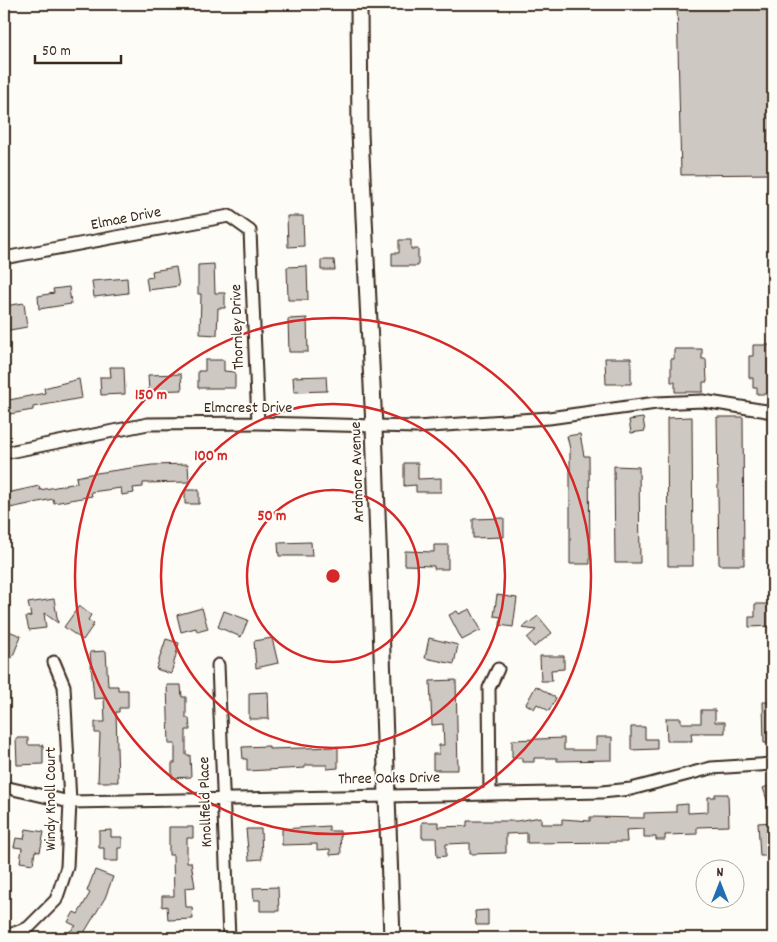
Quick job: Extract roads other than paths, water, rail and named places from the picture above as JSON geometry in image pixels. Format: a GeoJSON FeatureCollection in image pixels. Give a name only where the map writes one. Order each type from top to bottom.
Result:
{"type":"FeatureCollection","features":[{"type":"Feature","properties":{"kind":"main road","name":"Ardmore Avenue"},"geometry":{"type":"LineString","coordinates":[[359,4],[360,133],[374,427],[392,938]]}},
{"type":"Feature","properties":{"kind":"street","name":"Elmae Drive"},"geometry":{"type":"LineString","coordinates":[[4,258],[229,216],[250,231]]}},
{"type":"Feature","properties":{"kind":"street","name":"Thornley Drive"},"geometry":{"type":"LineString","coordinates":[[250,231],[258,423]]}},
{"type":"Feature","properties":{"kind":"street","name":"Elmcrest Drive"},"geometry":{"type":"LineString","coordinates":[[4,453],[148,424],[258,423],[374,427],[489,423],[549,418],[656,403],[703,401],[773,412]]}},
{"type":"Feature","properties":{"kind":"street","name":"Windy Knoll Court"},"geometry":{"type":"LineString","coordinates":[[4,937],[28,928],[56,900],[67,867],[70,802],[64,686],[54,662]]}},
{"type":"Feature","properties":{"kind":"street","name":"Knollfield Place"},"geometry":{"type":"LineString","coordinates":[[218,665],[228,938]]}},
{"type":"Feature","properties":{"kind":"street"},"geometry":{"type":"LineString","coordinates":[[490,793],[489,688],[498,669]]}},
{"type":"Feature","properties":{"kind":"street","name":"Three Oaks Drive"},"geometry":{"type":"LineString","coordinates":[[4,787],[70,802],[612,791],[631,789],[711,768],[773,764]]}}]}
